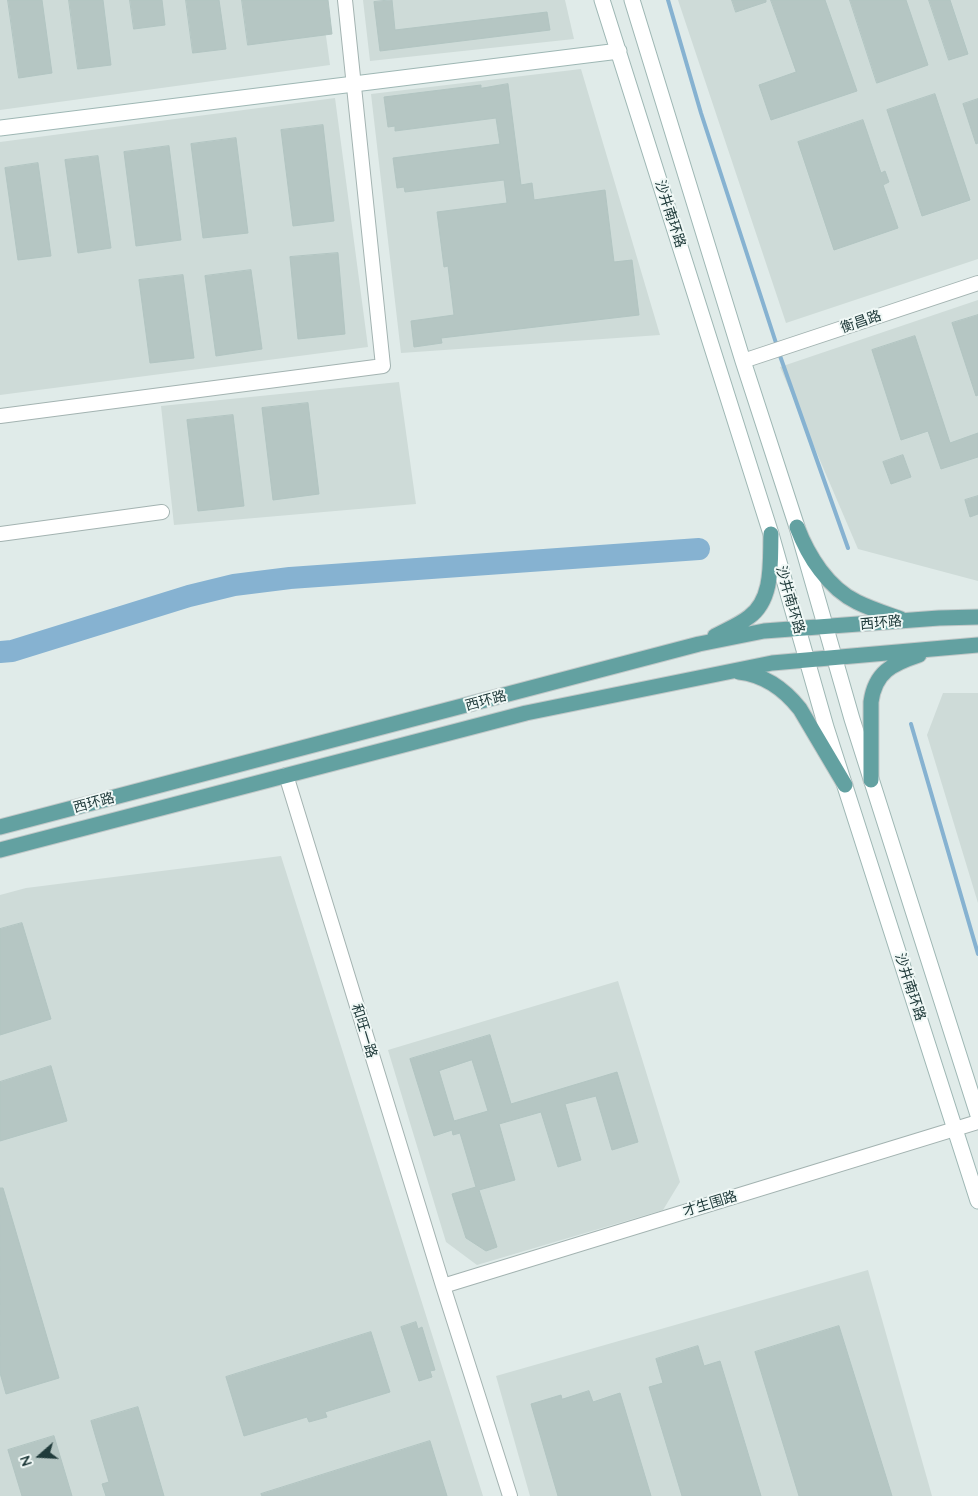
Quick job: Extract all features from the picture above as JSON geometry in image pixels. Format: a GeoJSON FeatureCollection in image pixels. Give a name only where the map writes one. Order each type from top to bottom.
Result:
{"type":"FeatureCollection","features":[{"type":"Feature","properties":{"kind":"main road","name":"沙井南环路"},"geometry":{"type":"LineString","coordinates":[[602,0],[772,534],[807,660],[845,785],[978,1201]]}},
{"type":"Feature","properties":{"kind":"main road","name":"沙井南环路"},"geometry":{"type":"LineString","coordinates":[[632,0],[797,527],[871,780],[978,1115]]}},
{"type":"Feature","properties":{"kind":"main road"},"geometry":{"type":"LineString","coordinates":[[0,128],[619,51]]}},
{"type":"Feature","properties":{"kind":"main road"},"geometry":{"type":"LineString","coordinates":[[797,527],[809,553],[836,586],[856,602],[905,621]]}},
{"type":"Feature","properties":{"kind":"main road"},"geometry":{"type":"LineString","coordinates":[[699,644],[749,617],[758,609],[768,587],[772,534]]}},
{"type":"Feature","properties":{"kind":"main road","name":"西环路"},"geometry":{"type":"LineString","coordinates":[[0,827],[699,644],[764,631],[939,618],[978,617]]}},
{"type":"Feature","properties":{"kind":"main road","name":"西环路"},"geometry":{"type":"LineString","coordinates":[[0,850],[526,713],[772,663],[978,645]]}},
{"type":"Feature","properties":{"kind":"main road"},"geometry":{"type":"LineString","coordinates":[[871,780],[871,702],[877,682],[892,666],[941,648]]}},
{"type":"Feature","properties":{"kind":"main road"},"geometry":{"type":"LineString","coordinates":[[733,671],[754,675],[784,691],[800,709],[845,785]]}},
{"type":"Feature","properties":{"kind":"street"},"geometry":{"type":"LineString","coordinates":[[0,416],[383,366],[346,0]]}},
{"type":"Feature","properties":{"kind":"street","name":"衡昌路"},"geometry":{"type":"LineString","coordinates":[[744,362],[978,283]]}},
{"type":"Feature","properties":{"kind":"street"},"geometry":{"type":"LineString","coordinates":[[0,534],[162,512]]}},
{"type":"Feature","properties":{"kind":"street","name":"和旺一路"},"geometry":{"type":"LineString","coordinates":[[286,775],[443,1286],[510,1496]]}},
{"type":"Feature","properties":{"kind":"street","name":"才生围路"},"geometry":{"type":"LineString","coordinates":[[443,1286],[978,1122]]}},
{"type":"Feature","properties":{"kind":"shaded area"},"geometry":{"type":"Polygon","coordinates":[[[0,0],[321,0],[330,65],[0,110],[0,0]]]}},
{"type":"Feature","properties":{"kind":"shaded area"},"geometry":{"type":"Polygon","coordinates":[[[363,0],[565,0],[574,39],[370,61],[363,0]]]}},
{"type":"Feature","properties":{"kind":"shaded area"},"geometry":{"type":"Polygon","coordinates":[[[678,0],[978,0],[978,259],[786,323],[678,0]]]}},
{"type":"Feature","properties":{"kind":"shaded area"},"geometry":{"type":"Polygon","coordinates":[[[581,69],[660,335],[401,353],[371,94],[581,69]]]}},
{"type":"Feature","properties":{"kind":"shaded area"},"geometry":{"type":"Polygon","coordinates":[[[335,98],[368,347],[0,395],[0,142],[335,98]]]}},
{"type":"Feature","properties":{"kind":"shaded area"},"geometry":{"type":"Polygon","coordinates":[[[978,300],[978,581],[858,549],[780,367],[978,300]]]}},
{"type":"Feature","properties":{"kind":"shaded area"},"geometry":{"type":"Polygon","coordinates":[[[399,382],[416,504],[174,525],[161,406],[399,382]]]}},
{"type":"Feature","properties":{"kind":"shaded area"},"geometry":{"type":"Polygon","coordinates":[[[943,693],[978,693],[978,903],[927,735],[943,693]]]}},
{"type":"Feature","properties":{"kind":"shaded area"},"geometry":{"type":"Polygon","coordinates":[[[281,856],[483,1496],[0,1496],[0,895],[26,888],[281,856]]]}},
{"type":"Feature","properties":{"kind":"shaded area"},"geometry":{"type":"Polygon","coordinates":[[[618,981],[680,1182],[663,1210],[477,1265],[446,1242],[388,1050],[618,981]]]}},
{"type":"Feature","properties":{"kind":"shaded area"},"geometry":{"type":"Polygon","coordinates":[[[868,1270],[932,1496],[530,1496],[496,1376],[868,1270]]]}},
{"type":"Feature","properties":{"kind":"building"},"geometry":{"type":"Polygon","coordinates":[[[8,0],[42,0],[52,73],[19,78],[8,0]]]}},
{"type":"Feature","properties":{"kind":"building"},"geometry":{"type":"Polygon","coordinates":[[[69,0],[103,0],[111,65],[78,69],[69,0]]]}},
{"type":"Feature","properties":{"kind":"building"},"geometry":{"type":"Polygon","coordinates":[[[130,0],[162,0],[165,25],[134,29],[130,0]]]}},
{"type":"Feature","properties":{"kind":"building"},"geometry":{"type":"Polygon","coordinates":[[[186,0],[219,0],[226,49],[193,53],[186,0]]]}},
{"type":"Feature","properties":{"kind":"building"},"geometry":{"type":"Polygon","coordinates":[[[242,0],[328,0],[332,34],[248,45],[242,0]]]}},
{"type":"Feature","properties":{"kind":"building"},"geometry":{"type":"Polygon","coordinates":[[[392,0],[395,30],[547,12],[550,30],[380,51],[374,2],[392,0]]]}},
{"type":"Feature","properties":{"kind":"building"},"geometry":{"type":"Polygon","coordinates":[[[732,0],[766,0],[766,2],[736,12],[732,0]]]}},
{"type":"Feature","properties":{"kind":"building"},"geometry":{"type":"Polygon","coordinates":[[[771,0],[825,0],[857,91],[771,120],[759,85],[796,72],[771,0]]]}},
{"type":"Feature","properties":{"kind":"building"},"geometry":{"type":"Polygon","coordinates":[[[850,0],[906,0],[928,65],[877,83],[850,0]]]}},
{"type":"Feature","properties":{"kind":"building"},"geometry":{"type":"Polygon","coordinates":[[[929,0],[950,0],[968,54],[949,60],[929,0]]]}},
{"type":"Feature","properties":{"kind":"building"},"geometry":{"type":"Polygon","coordinates":[[[508,84],[521,185],[532,183],[534,200],[605,190],[614,262],[632,260],[639,315],[441,338],[442,343],[414,347],[411,321],[454,315],[448,266],[444,267],[437,212],[507,203],[504,180],[405,192],[404,187],[397,188],[393,158],[500,144],[496,118],[395,131],[395,126],[388,127],[384,97],[481,85],[481,88],[508,84]]]}},
{"type":"Feature","properties":{"kind":"building"},"geometry":{"type":"Polygon","coordinates":[[[935,94],[970,200],[922,216],[887,110],[935,94]]]}},
{"type":"Feature","properties":{"kind":"building"},"geometry":{"type":"Polygon","coordinates":[[[978,99],[978,143],[976,144],[963,104],[978,99]]]}},
{"type":"Feature","properties":{"kind":"building"},"geometry":{"type":"Polygon","coordinates":[[[863,120],[881,173],[885,171],[889,182],[883,185],[898,228],[834,250],[798,142],[863,120]]]}},
{"type":"Feature","properties":{"kind":"building"},"geometry":{"type":"Polygon","coordinates":[[[323,125],[334,221],[293,226],[281,130],[323,125]]]}},
{"type":"Feature","properties":{"kind":"building"},"geometry":{"type":"Polygon","coordinates":[[[236,138],[248,233],[203,238],[191,144],[236,138]]]}},
{"type":"Feature","properties":{"kind":"building"},"geometry":{"type":"Polygon","coordinates":[[[169,146],[181,240],[136,246],[124,152],[169,146]]]}},
{"type":"Feature","properties":{"kind":"building"},"geometry":{"type":"Polygon","coordinates":[[[98,156],[111,248],[78,253],[65,160],[98,156]]]}},
{"type":"Feature","properties":{"kind":"building"},"geometry":{"type":"Polygon","coordinates":[[[38,163],[51,256],[18,260],[5,168],[38,163]]]}},
{"type":"Feature","properties":{"kind":"building"},"geometry":{"type":"Polygon","coordinates":[[[338,253],[345,334],[298,339],[290,257],[338,253]]]}},
{"type":"Feature","properties":{"kind":"building"},"geometry":{"type":"Polygon","coordinates":[[[251,270],[262,349],[216,356],[205,276],[251,270]]]}},
{"type":"Feature","properties":{"kind":"building"},"geometry":{"type":"Polygon","coordinates":[[[183,275],[194,358],[150,363],[139,280],[183,275]]]}},
{"type":"Feature","properties":{"kind":"building"},"geometry":{"type":"Polygon","coordinates":[[[978,315],[978,395],[976,396],[952,323],[978,315]]]}},
{"type":"Feature","properties":{"kind":"building"},"geometry":{"type":"Polygon","coordinates":[[[915,336],[950,443],[978,433],[978,457],[941,469],[928,431],[901,440],[872,350],[915,336]]]}},
{"type":"Feature","properties":{"kind":"building"},"geometry":{"type":"Polygon","coordinates":[[[308,403],[319,494],[273,500],[262,408],[308,403]]]}},
{"type":"Feature","properties":{"kind":"building"},"geometry":{"type":"Polygon","coordinates":[[[233,415],[244,506],[198,511],[187,420],[233,415]]]}},
{"type":"Feature","properties":{"kind":"building"},"geometry":{"type":"Polygon","coordinates":[[[903,455],[911,477],[891,484],[883,462],[903,455]]]}},
{"type":"Feature","properties":{"kind":"building"},"geometry":{"type":"Polygon","coordinates":[[[978,496],[978,514],[970,517],[965,500],[978,496]]]}},
{"type":"Feature","properties":{"kind":"building"},"geometry":{"type":"Polygon","coordinates":[[[22,923],[51,1019],[0,1035],[0,929],[22,923]]]}},
{"type":"Feature","properties":{"kind":"building"},"geometry":{"type":"Polygon","coordinates":[[[490,1035],[511,1104],[617,1072],[638,1142],[612,1150],[596,1096],[565,1104],[581,1160],[558,1167],[541,1112],[499,1124],[515,1180],[479,1190],[497,1247],[486,1251],[466,1238],[452,1194],[476,1187],[460,1133],[453,1135],[452,1130],[434,1136],[410,1059],[490,1035]],[[472,1060],[439,1071],[454,1121],[488,1111],[472,1060]]]}},
{"type":"Feature","properties":{"kind":"building"},"geometry":{"type":"Polygon","coordinates":[[[51,1066],[67,1121],[0,1141],[0,1082],[51,1066]]]}},
{"type":"Feature","properties":{"kind":"building"},"geometry":{"type":"Polygon","coordinates":[[[0,1188],[3,1188],[59,1378],[6,1394],[0,1373],[0,1188]]]}},
{"type":"Feature","properties":{"kind":"building"},"geometry":{"type":"Polygon","coordinates":[[[416,1322],[418,1329],[422,1327],[435,1370],[430,1371],[432,1377],[419,1381],[401,1327],[416,1322]]]}},
{"type":"Feature","properties":{"kind":"building"},"geometry":{"type":"Polygon","coordinates":[[[839,1326],[892,1496],[799,1496],[755,1352],[839,1326]]]}},
{"type":"Feature","properties":{"kind":"building"},"geometry":{"type":"Polygon","coordinates":[[[371,1332],[390,1392],[325,1412],[327,1417],[309,1422],[307,1417],[244,1436],[226,1377],[371,1332]]]}},
{"type":"Feature","properties":{"kind":"building"},"geometry":{"type":"Polygon","coordinates":[[[698,1346],[704,1366],[720,1361],[761,1496],[682,1496],[649,1387],[663,1383],[656,1359],[698,1346]]]}},
{"type":"Feature","properties":{"kind":"building"},"geometry":{"type":"Polygon","coordinates":[[[589,1391],[593,1402],[620,1393],[651,1496],[558,1496],[531,1404],[561,1395],[562,1399],[589,1391]]]}},
{"type":"Feature","properties":{"kind":"building"},"geometry":{"type":"Polygon","coordinates":[[[138,1407],[164,1496],[106,1496],[102,1484],[109,1482],[91,1421],[138,1407]]]}},
{"type":"Feature","properties":{"kind":"building"},"geometry":{"type":"Polygon","coordinates":[[[54,1436],[72,1496],[22,1496],[8,1450],[54,1436]]]}},
{"type":"Feature","properties":{"kind":"building"},"geometry":{"type":"Polygon","coordinates":[[[430,1441],[447,1496],[262,1496],[261,1494],[430,1441]]]}},
{"type":"Feature","properties":{"kind":"waterway"},"geometry":{"type":"LineString","coordinates":[[668,0],[701,113],[777,346]]}},
{"type":"Feature","properties":{"kind":"waterway"},"geometry":{"type":"LineString","coordinates":[[779,353],[848,548]]}},
{"type":"Feature","properties":{"kind":"waterway"},"geometry":{"type":"LineString","coordinates":[[0,652],[12,651],[189,596],[234,585],[290,578],[699,549]]}},
{"type":"Feature","properties":{"kind":"waterway"},"geometry":{"type":"LineString","coordinates":[[911,724],[978,954]]}}]}
